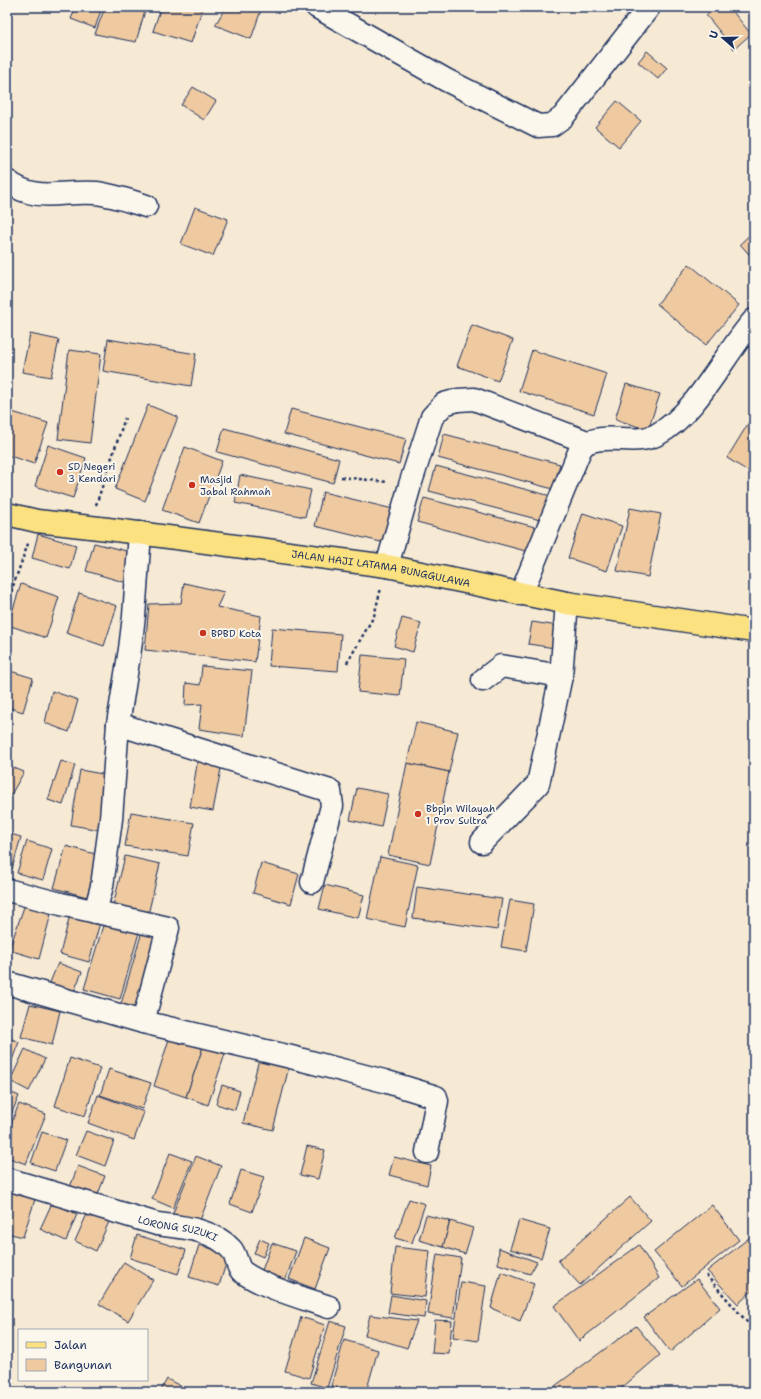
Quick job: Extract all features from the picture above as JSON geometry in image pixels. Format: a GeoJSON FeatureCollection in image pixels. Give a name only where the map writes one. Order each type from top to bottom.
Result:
{"type":"FeatureCollection","features":[{"type":"Feature","properties":{"kind":"main road","name":"JALAN HAJI LATAMA BUNGGULAWA"},"geometry":{"type":"LineString","coordinates":[[7,514],[37,521],[387,566],[567,603],[754,631]]}},
{"type":"Feature","properties":{"kind":"street"},"geometry":{"type":"LineString","coordinates":[[326,9],[446,80],[538,126],[552,125],[563,117],[578,101],[649,7]]}},
{"type":"Feature","properties":{"kind":"street"},"geometry":{"type":"LineString","coordinates":[[7,181],[28,193],[51,195],[95,193],[121,198],[146,206]]}},
{"type":"Feature","properties":{"kind":"street"},"geometry":{"type":"LineString","coordinates":[[387,566],[410,485],[432,417],[444,404],[458,400],[474,399],[587,442],[598,440],[643,439],[656,435],[670,426],[689,408],[754,320]]}},
{"type":"Feature","properties":{"kind":"street"},"geometry":{"type":"LineString","coordinates":[[521,594],[580,450],[587,442]]}},
{"type":"Feature","properties":{"kind":"street"},"geometry":{"type":"LineString","coordinates":[[96,912],[102,886],[111,826],[118,724],[134,616],[140,534]]}},
{"type":"Feature","properties":{"kind":"street"},"geometry":{"type":"LineString","coordinates":[[482,842],[538,784],[562,676],[567,603]]}},
{"type":"Feature","properties":{"kind":"street"},"geometry":{"type":"LineString","coordinates":[[483,680],[501,666],[562,676]]}},
{"type":"Feature","properties":{"kind":"street"},"geometry":{"type":"LineString","coordinates":[[118,724],[330,791],[332,806],[312,882]]}},
{"type":"Feature","properties":{"kind":"street"},"geometry":{"type":"LineString","coordinates":[[7,890],[168,928],[143,1022]]}},
{"type":"Feature","properties":{"kind":"street"},"geometry":{"type":"LineString","coordinates":[[7,983],[143,1022],[306,1061],[384,1081],[436,1097],[438,1101],[427,1152]]}},
{"type":"Feature","properties":{"kind":"street","name":"LORONG SUZUKI"},"geometry":{"type":"LineString","coordinates":[[7,1179],[157,1224],[175,1226],[207,1233],[232,1250],[242,1272],[257,1281],[329,1307]]}},
{"type":"Feature","properties":{"kind":"path"},"geometry":{"type":"LineString","coordinates":[[89,528],[125,418]]}},
{"type":"Feature","properties":{"kind":"path"},"geometry":{"type":"LineString","coordinates":[[341,477],[410,485]]}},
{"type":"Feature","properties":{"kind":"path"},"geometry":{"type":"LineString","coordinates":[[7,603],[37,521]]}},
{"type":"Feature","properties":{"kind":"path"},"geometry":{"type":"LineString","coordinates":[[347,663],[374,616],[387,566]]}},
{"type":"Feature","properties":{"kind":"path"},"geometry":{"type":"LineString","coordinates":[[706,1275],[754,1330]]}},
{"type":"Feature","properties":{"kind":"building"},"geometry":{"type":"Polygon","coordinates":[[[76,7],[102,7],[95,28],[71,19],[76,7]]]}},
{"type":"Feature","properties":{"kind":"building"},"geometry":{"type":"Polygon","coordinates":[[[105,7],[146,7],[136,42],[95,34],[105,7]]]}},
{"type":"Feature","properties":{"kind":"building"},"geometry":{"type":"Polygon","coordinates":[[[161,7],[203,7],[191,43],[153,31],[161,7]]]}},
{"type":"Feature","properties":{"kind":"building"},"geometry":{"type":"Polygon","coordinates":[[[226,7],[262,7],[251,39],[215,25],[226,7]]]}},
{"type":"Feature","properties":{"kind":"building"},"geometry":{"type":"Polygon","coordinates":[[[716,7],[729,7],[751,34],[734,49],[706,15],[716,7]]]}},
{"type":"Feature","properties":{"kind":"building"},"geometry":{"type":"Polygon","coordinates":[[[647,51],[667,68],[658,79],[638,62],[647,51]]]}},
{"type":"Feature","properties":{"kind":"building"},"geometry":{"type":"Polygon","coordinates":[[[193,87],[216,101],[204,120],[181,105],[193,87]]]}},
{"type":"Feature","properties":{"kind":"building"},"geometry":{"type":"Polygon","coordinates":[[[617,101],[641,121],[619,147],[595,127],[617,101]]]}},
{"type":"Feature","properties":{"kind":"building"},"geometry":{"type":"Polygon","coordinates":[[[195,207],[228,219],[213,256],[181,244],[195,207]]]}},
{"type":"Feature","properties":{"kind":"building"},"geometry":{"type":"Polygon","coordinates":[[[754,231],[754,260],[740,244],[754,231]]]}},
{"type":"Feature","properties":{"kind":"building"},"geometry":{"type":"Polygon","coordinates":[[[689,264],[739,305],[706,345],[657,304],[689,264]]]}},
{"type":"Feature","properties":{"kind":"building"},"geometry":{"type":"Polygon","coordinates":[[[472,325],[513,340],[498,381],[457,366],[472,325]]]}},
{"type":"Feature","properties":{"kind":"building"},"geometry":{"type":"Polygon","coordinates":[[[30,334],[59,340],[51,377],[22,372],[30,334]]]}},
{"type":"Feature","properties":{"kind":"building"},"geometry":{"type":"Polygon","coordinates":[[[108,339],[196,354],[191,386],[103,371],[108,339]]]}},
{"type":"Feature","properties":{"kind":"building"},"geometry":{"type":"Polygon","coordinates":[[[69,350],[101,354],[90,443],[58,439],[69,350]]]}},
{"type":"Feature","properties":{"kind":"building"},"geometry":{"type":"Polygon","coordinates":[[[532,350],[607,374],[594,414],[519,391],[532,350]]]}},
{"type":"Feature","properties":{"kind":"building"},"geometry":{"type":"Polygon","coordinates":[[[626,384],[660,394],[648,430],[615,419],[626,384]]]}},
{"type":"Feature","properties":{"kind":"building"},"geometry":{"type":"Polygon","coordinates":[[[148,405],[178,417],[145,501],[115,489],[148,405]]]}},
{"type":"Feature","properties":{"kind":"building"},"geometry":{"type":"Polygon","coordinates":[[[291,409],[406,439],[399,464],[284,434],[291,409]]]}},
{"type":"Feature","properties":{"kind":"building"},"geometry":{"type":"Polygon","coordinates":[[[9,411],[48,423],[34,464],[7,455],[7,418],[9,411]]]}},
{"type":"Feature","properties":{"kind":"building"},"geometry":{"type":"Polygon","coordinates":[[[754,414],[754,475],[727,458],[754,414]]]}},
{"type":"Feature","properties":{"kind":"building"},"geometry":{"type":"Polygon","coordinates":[[[224,428],[339,459],[333,483],[217,452],[224,428]]]}},
{"type":"Feature","properties":{"kind":"building"},"geometry":{"type":"Polygon","coordinates":[[[444,434],[560,464],[553,489],[438,458],[444,434]]]}},
{"type":"Feature","properties":{"kind":"building","name":"SD Negeri 3 Kendari"},"geometry":{"type":"Polygon","coordinates":[[[48,445],[86,458],[73,498],[35,486],[48,445]]]}},
{"type":"Feature","properties":{"kind":"building","name":"Masjid Jabal Rahmah"},"geometry":{"type":"Polygon","coordinates":[[[185,447],[222,461],[199,523],[162,510],[185,447]]]}},
{"type":"Feature","properties":{"kind":"building"},"geometry":{"type":"Polygon","coordinates":[[[436,466],[551,496],[544,521],[429,491],[436,466]]]}},
{"type":"Feature","properties":{"kind":"building"},"geometry":{"type":"Polygon","coordinates":[[[240,475],[311,490],[305,517],[235,503],[240,475]]]}},
{"type":"Feature","properties":{"kind":"building"},"geometry":{"type":"Polygon","coordinates":[[[323,492],[397,510],[389,544],[315,526],[323,492]]]}},
{"type":"Feature","properties":{"kind":"building"},"geometry":{"type":"Polygon","coordinates":[[[424,498],[539,528],[533,553],[417,522],[424,498]]]}},
{"type":"Feature","properties":{"kind":"building"},"geometry":{"type":"Polygon","coordinates":[[[630,508],[661,514],[648,577],[617,571],[630,508]]]}},
{"type":"Feature","properties":{"kind":"building"},"geometry":{"type":"Polygon","coordinates":[[[583,513],[622,526],[607,571],[568,558],[583,513]]]}},
{"type":"Feature","properties":{"kind":"building"},"geometry":{"type":"Polygon","coordinates":[[[38,534],[76,545],[70,569],[32,558],[38,534]]]}},
{"type":"Feature","properties":{"kind":"building"},"geometry":{"type":"Polygon","coordinates":[[[94,543],[135,553],[127,583],[86,571],[94,543]]]}},
{"type":"Feature","properties":{"kind":"building","name":"BPBD Kota"},"geometry":{"type":"Polygon","coordinates":[[[184,583],[224,592],[217,607],[261,616],[255,662],[145,650],[149,604],[181,603],[184,583]]]}},
{"type":"Feature","properties":{"kind":"building"},"geometry":{"type":"Polygon","coordinates":[[[21,584],[59,597],[46,638],[8,625],[21,584]]]}},
{"type":"Feature","properties":{"kind":"building"},"geometry":{"type":"Polygon","coordinates":[[[79,593],[117,606],[104,646],[66,633],[79,593]]]}},
{"type":"Feature","properties":{"kind":"building"},"geometry":{"type":"Polygon","coordinates":[[[402,618],[421,623],[413,652],[394,646],[402,618]]]}},
{"type":"Feature","properties":{"kind":"building"},"geometry":{"type":"Polygon","coordinates":[[[532,622],[558,626],[555,648],[528,644],[532,622]]]}},
{"type":"Feature","properties":{"kind":"building"},"geometry":{"type":"Polygon","coordinates":[[[272,628],[341,634],[338,671],[269,666],[272,628]]]}},
{"type":"Feature","properties":{"kind":"building"},"geometry":{"type":"Polygon","coordinates":[[[362,655],[404,659],[400,696],[358,692],[362,655]]]}},
{"type":"Feature","properties":{"kind":"building","name":"BPBD Kota"},"geometry":{"type":"Polygon","coordinates":[[[202,666],[252,671],[244,736],[199,729],[202,704],[185,705],[186,683],[200,685],[202,666]]]}},
{"type":"Feature","properties":{"kind":"building"},"geometry":{"type":"Polygon","coordinates":[[[7,670],[33,678],[23,712],[7,707],[7,670]]]}},
{"type":"Feature","properties":{"kind":"building"},"geometry":{"type":"Polygon","coordinates":[[[52,691],[78,700],[69,732],[45,723],[52,691]]]}},
{"type":"Feature","properties":{"kind":"building"},"geometry":{"type":"Polygon","coordinates":[[[416,722],[458,732],[449,772],[407,763],[416,722]]]}},
{"type":"Feature","properties":{"kind":"building"},"geometry":{"type":"Polygon","coordinates":[[[198,758],[222,763],[213,811],[190,807],[198,758]]]}},
{"type":"Feature","properties":{"kind":"building"},"geometry":{"type":"Polygon","coordinates":[[[61,761],[75,765],[63,805],[48,800],[61,761]]]}},
{"type":"Feature","properties":{"kind":"building","name":"Bbpjn Wilayah 1 Prov Sultra"},"geometry":{"type":"Polygon","coordinates":[[[407,763],[449,772],[430,864],[388,855],[407,763]]]}},
{"type":"Feature","properties":{"kind":"building"},"geometry":{"type":"Polygon","coordinates":[[[7,765],[24,772],[9,798],[7,797],[7,765]]]}},
{"type":"Feature","properties":{"kind":"building"},"geometry":{"type":"Polygon","coordinates":[[[80,770],[108,775],[100,830],[71,825],[80,770]]]}},
{"type":"Feature","properties":{"kind":"building"},"geometry":{"type":"Polygon","coordinates":[[[357,788],[388,794],[381,827],[350,820],[357,788]]]}},
{"type":"Feature","properties":{"kind":"building"},"geometry":{"type":"Polygon","coordinates":[[[131,812],[194,823],[188,856],[125,846],[131,812]]]}},
{"type":"Feature","properties":{"kind":"building"},"geometry":{"type":"Polygon","coordinates":[[[7,833],[21,837],[12,869],[7,867],[7,833]]]}},
{"type":"Feature","properties":{"kind":"building"},"geometry":{"type":"Polygon","coordinates":[[[27,841],[52,849],[43,880],[17,873],[27,841]]]}},
{"type":"Feature","properties":{"kind":"building"},"geometry":{"type":"Polygon","coordinates":[[[66,846],[99,855],[87,897],[54,888],[66,846]]]}},
{"type":"Feature","properties":{"kind":"building"},"geometry":{"type":"Polygon","coordinates":[[[125,856],[160,864],[147,919],[112,910],[125,856]]]}},
{"type":"Feature","properties":{"kind":"building"},"geometry":{"type":"Polygon","coordinates":[[[380,857],[418,865],[405,927],[367,919],[380,857]]]}},
{"type":"Feature","properties":{"kind":"building"},"geometry":{"type":"Polygon","coordinates":[[[261,863],[299,874],[291,904],[253,893],[261,863]]]}},
{"type":"Feature","properties":{"kind":"building"},"geometry":{"type":"Polygon","coordinates":[[[325,885],[364,895],[358,918],[319,909],[325,885]]]}},
{"type":"Feature","properties":{"kind":"building"},"geometry":{"type":"Polygon","coordinates":[[[417,887],[502,899],[497,930],[413,918],[417,887]]]}},
{"type":"Feature","properties":{"kind":"building"},"geometry":{"type":"Polygon","coordinates":[[[510,900],[534,904],[526,951],[501,947],[510,900]]]}},
{"type":"Feature","properties":{"kind":"building"},"geometry":{"type":"Polygon","coordinates":[[[25,904],[52,910],[39,959],[9,950],[25,904]]]}},
{"type":"Feature","properties":{"kind":"building"},"geometry":{"type":"Polygon","coordinates":[[[71,911],[101,919],[89,962],[60,954],[71,911]]]}},
{"type":"Feature","properties":{"kind":"building"},"geometry":{"type":"Polygon","coordinates":[[[105,919],[140,929],[120,999],[84,989],[105,919]]]}},
{"type":"Feature","properties":{"kind":"building"},"geometry":{"type":"Polygon","coordinates":[[[143,928],[165,934],[143,1010],[121,1004],[143,928]]]}},
{"type":"Feature","properties":{"kind":"building"},"geometry":{"type":"Polygon","coordinates":[[[58,963],[82,972],[73,994],[49,985],[58,963]]]}},
{"type":"Feature","properties":{"kind":"building"},"geometry":{"type":"Polygon","coordinates":[[[30,1004],[60,1011],[52,1045],[21,1037],[30,1004]]]}},
{"type":"Feature","properties":{"kind":"building"},"geometry":{"type":"Polygon","coordinates":[[[170,1036],[203,1047],[186,1097],[154,1086],[170,1036]]]}},
{"type":"Feature","properties":{"kind":"building"},"geometry":{"type":"Polygon","coordinates":[[[7,1037],[19,1042],[7,1073],[7,1037]]]}},
{"type":"Feature","properties":{"kind":"building"},"geometry":{"type":"Polygon","coordinates":[[[203,1047],[225,1054],[208,1105],[186,1097],[203,1047]]]}},
{"type":"Feature","properties":{"kind":"building"},"geometry":{"type":"Polygon","coordinates":[[[25,1049],[45,1059],[29,1091],[10,1081],[25,1049]]]}},
{"type":"Feature","properties":{"kind":"building"},"geometry":{"type":"Polygon","coordinates":[[[260,1055],[290,1063],[273,1130],[243,1123],[260,1055]]]}},
{"type":"Feature","properties":{"kind":"building"},"geometry":{"type":"Polygon","coordinates":[[[70,1058],[100,1068],[85,1116],[55,1106],[70,1058]]]}},
{"type":"Feature","properties":{"kind":"building"},"geometry":{"type":"Polygon","coordinates":[[[109,1069],[151,1083],[142,1109],[100,1095],[109,1069]]]}},
{"type":"Feature","properties":{"kind":"building"},"geometry":{"type":"Polygon","coordinates":[[[222,1085],[240,1091],[235,1110],[216,1104],[222,1085]]]}},
{"type":"Feature","properties":{"kind":"building"},"geometry":{"type":"Polygon","coordinates":[[[7,1091],[19,1096],[7,1124],[7,1091]]]}},
{"type":"Feature","properties":{"kind":"building"},"geometry":{"type":"Polygon","coordinates":[[[98,1095],[144,1112],[134,1140],[88,1123],[98,1095]]]}},
{"type":"Feature","properties":{"kind":"building"},"geometry":{"type":"Polygon","coordinates":[[[19,1104],[46,1114],[26,1164],[7,1157],[7,1134],[19,1104]]]}},
{"type":"Feature","properties":{"kind":"building"},"geometry":{"type":"Polygon","coordinates":[[[86,1131],[114,1141],[105,1166],[76,1155],[86,1131]]]}},
{"type":"Feature","properties":{"kind":"building"},"geometry":{"type":"Polygon","coordinates":[[[42,1132],[66,1140],[55,1171],[31,1163],[42,1132]]]}},
{"type":"Feature","properties":{"kind":"building"},"geometry":{"type":"Polygon","coordinates":[[[307,1146],[325,1150],[318,1179],[300,1175],[307,1146]]]}},
{"type":"Feature","properties":{"kind":"building"},"geometry":{"type":"Polygon","coordinates":[[[170,1153],[192,1161],[173,1208],[152,1199],[170,1153]]]}},
{"type":"Feature","properties":{"kind":"building"},"geometry":{"type":"Polygon","coordinates":[[[196,1156],[221,1166],[197,1228],[171,1218],[196,1156]]]}},
{"type":"Feature","properties":{"kind":"building"},"geometry":{"type":"Polygon","coordinates":[[[394,1157],[431,1166],[427,1185],[389,1175],[394,1157]]]}},
{"type":"Feature","properties":{"kind":"building"},"geometry":{"type":"Polygon","coordinates":[[[78,1166],[105,1176],[97,1197],[70,1187],[78,1166]]]}},
{"type":"Feature","properties":{"kind":"building"},"geometry":{"type":"Polygon","coordinates":[[[241,1170],[264,1177],[252,1212],[230,1204],[241,1170]]]}},
{"type":"Feature","properties":{"kind":"building"},"geometry":{"type":"Polygon","coordinates":[[[7,1180],[37,1193],[23,1237],[7,1233],[7,1180]]]}},
{"type":"Feature","properties":{"kind":"building"},"geometry":{"type":"Polygon","coordinates":[[[630,1197],[651,1221],[580,1285],[558,1261],[630,1197]]]}},
{"type":"Feature","properties":{"kind":"building"},"geometry":{"type":"Polygon","coordinates":[[[409,1199],[425,1204],[412,1243],[395,1238],[409,1199]]]}},
{"type":"Feature","properties":{"kind":"building"},"geometry":{"type":"Polygon","coordinates":[[[52,1203],[77,1214],[66,1241],[40,1229],[52,1203]]]}},
{"type":"Feature","properties":{"kind":"building"},"geometry":{"type":"Polygon","coordinates":[[[91,1205],[112,1215],[96,1251],[75,1241],[91,1205]]]}},
{"type":"Feature","properties":{"kind":"building"},"geometry":{"type":"Polygon","coordinates":[[[712,1205],[739,1240],[682,1286],[654,1252],[712,1205]]]}},
{"type":"Feature","properties":{"kind":"building"},"geometry":{"type":"Polygon","coordinates":[[[426,1215],[450,1221],[443,1247],[419,1240],[426,1215]]]}},
{"type":"Feature","properties":{"kind":"building"},"geometry":{"type":"Polygon","coordinates":[[[519,1220],[550,1229],[541,1258],[510,1249],[519,1220]]]}},
{"type":"Feature","properties":{"kind":"building"},"geometry":{"type":"Polygon","coordinates":[[[450,1221],[473,1228],[465,1254],[443,1247],[450,1221]]]}},
{"type":"Feature","properties":{"kind":"building"},"geometry":{"type":"Polygon","coordinates":[[[754,1234],[754,1289],[738,1304],[707,1271],[754,1234]]]}},
{"type":"Feature","properties":{"kind":"building"},"geometry":{"type":"Polygon","coordinates":[[[137,1235],[186,1250],[178,1274],[130,1258],[137,1235]]]}},
{"type":"Feature","properties":{"kind":"building"},"geometry":{"type":"Polygon","coordinates":[[[304,1238],[330,1248],[315,1289],[289,1279],[304,1238]]]}},
{"type":"Feature","properties":{"kind":"building"},"geometry":{"type":"Polygon","coordinates":[[[260,1239],[269,1243],[263,1257],[254,1253],[260,1239]]]}},
{"type":"Feature","properties":{"kind":"building"},"geometry":{"type":"Polygon","coordinates":[[[272,1243],[296,1251],[285,1281],[261,1273],[272,1243]]]}},
{"type":"Feature","properties":{"kind":"building"},"geometry":{"type":"Polygon","coordinates":[[[199,1245],[229,1254],[219,1286],[189,1277],[199,1245]]]}},
{"type":"Feature","properties":{"kind":"building"},"geometry":{"type":"Polygon","coordinates":[[[639,1245],[659,1278],[579,1341],[554,1306],[639,1245]]]}},
{"type":"Feature","properties":{"kind":"building"},"geometry":{"type":"Polygon","coordinates":[[[395,1247],[430,1251],[425,1297],[390,1293],[395,1247]]]}},
{"type":"Feature","properties":{"kind":"building"},"geometry":{"type":"Polygon","coordinates":[[[499,1248],[537,1262],[530,1274],[498,1264],[499,1248]]]}},
{"type":"Feature","properties":{"kind":"building"},"geometry":{"type":"Polygon","coordinates":[[[437,1254],[461,1258],[453,1318],[428,1314],[437,1254]]]}},
{"type":"Feature","properties":{"kind":"building"},"geometry":{"type":"Polygon","coordinates":[[[124,1262],[153,1280],[128,1321],[99,1304],[124,1262]]]}},
{"type":"Feature","properties":{"kind":"building"},"geometry":{"type":"Polygon","coordinates":[[[501,1272],[534,1284],[520,1321],[491,1308],[501,1272]]]}},
{"type":"Feature","properties":{"kind":"building"},"geometry":{"type":"Polygon","coordinates":[[[697,1279],[720,1308],[670,1352],[644,1317],[697,1279]]]}},
{"type":"Feature","properties":{"kind":"building"},"geometry":{"type":"Polygon","coordinates":[[[461,1282],[486,1286],[478,1341],[453,1337],[461,1282]]]}},
{"type":"Feature","properties":{"kind":"building"},"geometry":{"type":"Polygon","coordinates":[[[391,1295],[426,1301],[424,1318],[388,1313],[391,1295]]]}},
{"type":"Feature","properties":{"kind":"building"},"geometry":{"type":"Polygon","coordinates":[[[370,1315],[417,1321],[407,1348],[365,1335],[370,1315]]]}},
{"type":"Feature","properties":{"kind":"building"},"geometry":{"type":"Polygon","coordinates":[[[301,1317],[325,1325],[309,1378],[285,1371],[301,1317]]]}},
{"type":"Feature","properties":{"kind":"building"},"geometry":{"type":"Polygon","coordinates":[[[435,1320],[452,1321],[449,1354],[432,1353],[435,1320]]]}},
{"type":"Feature","properties":{"kind":"building"},"geometry":{"type":"Polygon","coordinates":[[[330,1321],[346,1326],[327,1388],[311,1383],[330,1321]]]}},
{"type":"Feature","properties":{"kind":"building"},"geometry":{"type":"Polygon","coordinates":[[[636,1326],[660,1355],[617,1392],[559,1392],[555,1386],[636,1326]]]}},
{"type":"Feature","properties":{"kind":"building"},"geometry":{"type":"Polygon","coordinates":[[[344,1340],[378,1350],[366,1392],[350,1392],[331,1386],[344,1340]]]}},
{"type":"Feature","properties":{"kind":"building"},"geometry":{"type":"Polygon","coordinates":[[[167,1379],[192,1392],[160,1392],[167,1379]]]}},
{"type":"Feature","properties":{"kind":"place","name":"SD Negeri 3 Kendari"},"geometry":{"type":"Point","coordinates":[60,472]}},
{"type":"Feature","properties":{"kind":"place","name":"Masjid Jabal Rahmah"},"geometry":{"type":"Point","coordinates":[192,485]}},
{"type":"Feature","properties":{"kind":"place","name":"BPBD Kota"},"geometry":{"type":"Point","coordinates":[203,633]}},
{"type":"Feature","properties":{"kind":"place","name":"Bbpjn Wilayah 1 Prov Sultra"},"geometry":{"type":"Point","coordinates":[418,814]}}]}
